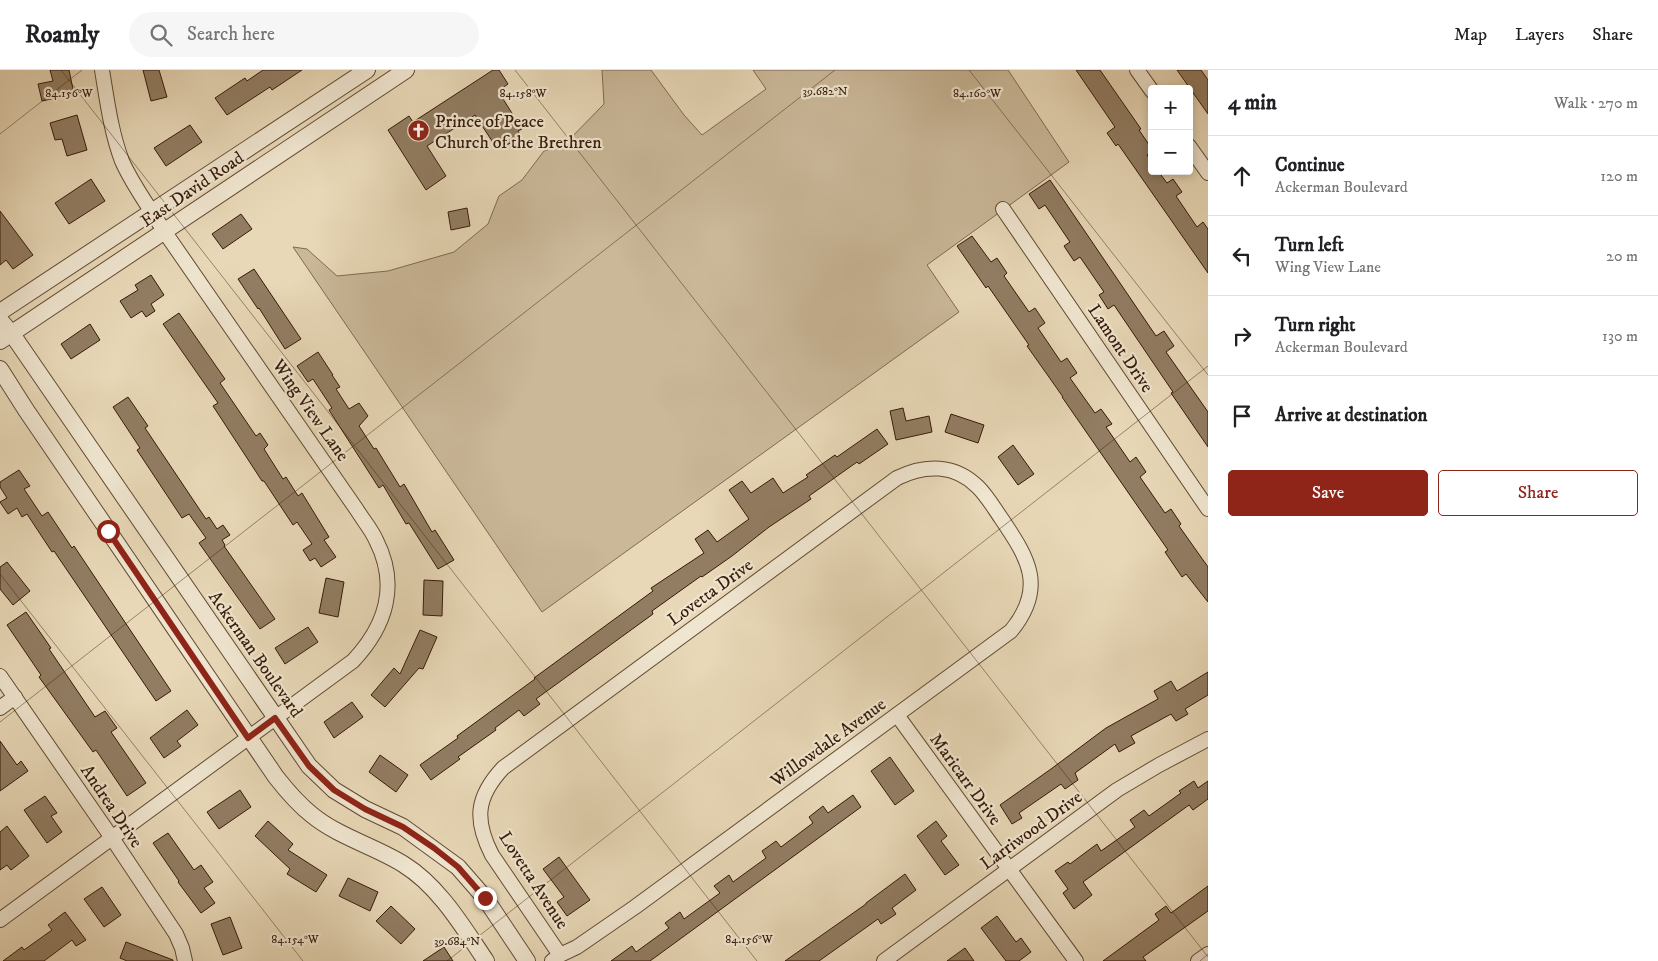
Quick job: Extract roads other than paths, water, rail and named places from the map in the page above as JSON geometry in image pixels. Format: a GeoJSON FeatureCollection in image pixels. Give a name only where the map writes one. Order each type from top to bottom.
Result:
{"type":"FeatureCollection","features":[{"type":"Feature","properties":{"kind":"street","name":"Wing View Lane"},"geometry":{"type":"LineString","coordinates":[[0,920],[353,661],[367,646],[378,628],[384,614],[387,595],[386,574],[376,539],[164,231],[136,187],[115,141],[102,70]]}},
{"type":"Feature","properties":{"kind":"street","name":"East David Road"},"geometry":{"type":"LineString","coordinates":[[0,312],[368,70]]}},
{"type":"Feature","properties":{"kind":"street","name":"East David Road"},"geometry":{"type":"LineString","coordinates":[[6,337],[406,70]]}},
{"type":"Feature","properties":{"kind":"street"},"geometry":{"type":"LineString","coordinates":[[1137,70],[1148,85]]}},
{"type":"Feature","properties":{"kind":"street"},"geometry":{"type":"LineString","coordinates":[[1193,152],[1208,173]]}},
{"type":"Feature","properties":{"kind":"street","name":"Lamont Drive"},"geometry":{"type":"LineString","coordinates":[[1002,209],[1208,509]]}},
{"type":"Feature","properties":{"kind":"street","name":"Ackerman Boulevard"},"geometry":{"type":"LineString","coordinates":[[0,320],[6,337],[309,766],[334,790],[365,809],[403,827],[458,867],[485,898],[527,961]]}},
{"type":"Feature","properties":{"kind":"street"},"geometry":{"type":"LineString","coordinates":[[0,369],[248,738],[281,783],[296,801],[313,816],[340,833],[403,864],[424,880],[448,906],[486,961]]}},
{"type":"Feature","properties":{"kind":"street","name":"Lovetta Drive"},"geometry":{"type":"LineString","coordinates":[[480,823],[480,806],[485,792],[502,768],[898,478],[922,468],[954,471],[967,478],[979,488],[994,508]]}},
{"type":"Feature","properties":{"kind":"street","name":"Willowdale Avenue"},"geometry":{"type":"LineString","coordinates":[[556,958],[577,947],[635,907],[1011,630],[1021,619],[1028,604],[1031,589],[1030,572],[1019,544],[994,508]]}},
{"type":"Feature","properties":{"kind":"street","name":"Andrea Drive"},"geometry":{"type":"LineString","coordinates":[[0,676],[176,934],[185,961]]}},
{"type":"Feature","properties":{"kind":"street"},"geometry":{"type":"LineString","coordinates":[[0,708],[15,698]]}},
{"type":"Feature","properties":{"kind":"street","name":"Maricarr Drive"},"geometry":{"type":"LineString","coordinates":[[897,715],[1076,961]]}},
{"type":"Feature","properties":{"kind":"street","name":"Larriwood Drive"},"geometry":{"type":"LineString","coordinates":[[884,961],[1117,790],[1208,739]]}},
{"type":"Feature","properties":{"kind":"street","name":"Lovetta Avenue"},"geometry":{"type":"LineString","coordinates":[[480,823],[484,840],[492,855],[556,958]]}},
{"type":"Feature","properties":{"kind":"street"},"geometry":{"type":"LineString","coordinates":[[1198,961],[1208,954]]}},
{"type":"Feature","properties":{"kind":"place","name":"Prince of Peace Church of the Brethren"},"geometry":{"type":"Point","coordinates":[419,131]}}]}
